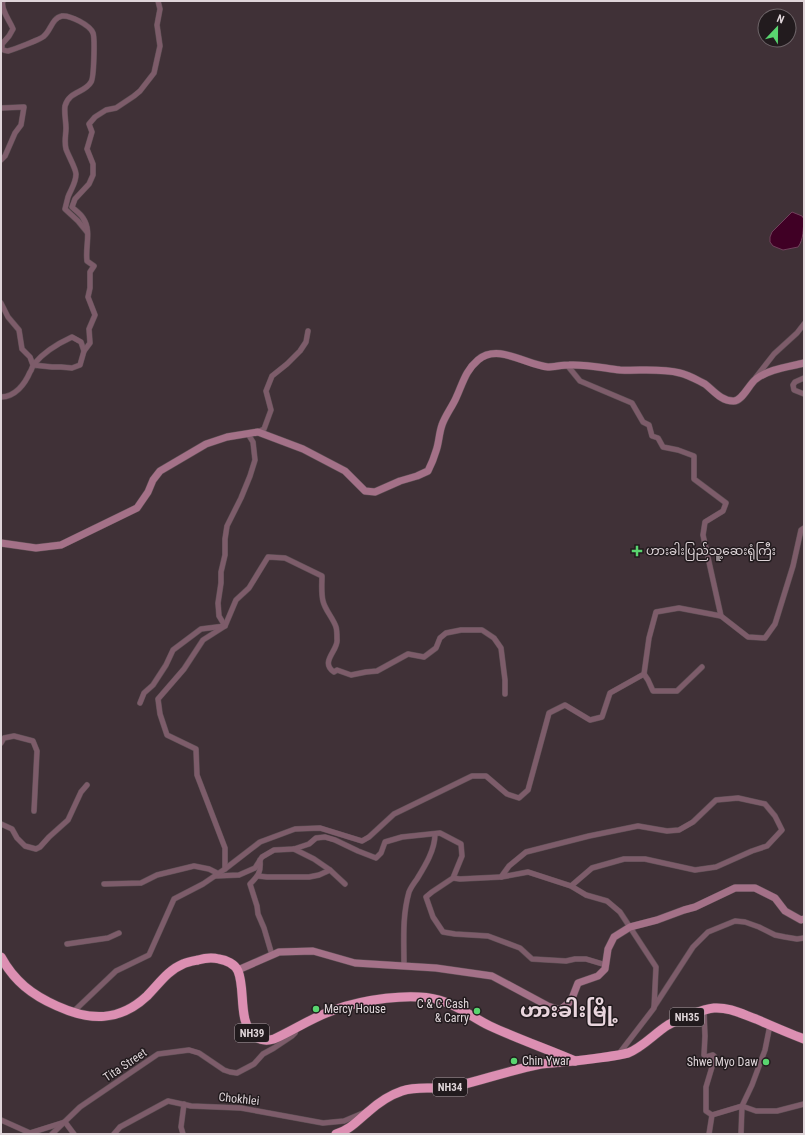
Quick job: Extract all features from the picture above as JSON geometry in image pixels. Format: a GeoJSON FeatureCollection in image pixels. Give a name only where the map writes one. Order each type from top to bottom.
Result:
{"type":"FeatureCollection","features":[{"type":"Feature","properties":{"kind":"highway"},"geometry":{"type":"LineString","coordinates":[[1,957],[18,982],[42,1000],[72,1013],[101,1018],[124,1011],[146,997],[168,973],[182,964],[209,958],[217,958],[234,965],[238,970]]}},
{"type":"Feature","properties":{"kind":"highway","name":"NH39"},"geometry":{"type":"LineString","coordinates":[[238,970],[241,980],[242,1006],[249,1031],[258,1038],[268,1041],[334,1010],[362,1002],[404,997],[429,998],[438,999],[453,1004],[490,1026],[575,1061]]}},
{"type":"Feature","properties":{"kind":"highway","name":"NH35"},"geometry":{"type":"LineString","coordinates":[[575,1061],[634,1051],[658,1031],[670,1024],[704,1010],[713,1008],[727,1009],[804,1039]]}},
{"type":"Feature","properties":{"kind":"highway","name":"NH34"},"geometry":{"type":"LineString","coordinates":[[336,1134],[343,1132],[355,1124],[369,1110],[387,1098],[411,1088],[451,1087],[542,1064],[575,1061]]}},
{"type":"Feature","properties":{"kind":"street"},"geometry":{"type":"LineString","coordinates":[[3,1],[2,4],[4,12],[13,29],[2,44],[2,50],[8,51],[44,37],[54,22],[61,16],[69,16],[88,27],[93,34],[92,82],[68,99],[65,107],[66,130],[64,140],[76,172],[75,183],[65,209],[88,233]]}},
{"type":"Feature","properties":{"kind":"street"},"geometry":{"type":"LineString","coordinates":[[33,365],[52,368],[72,368],[80,365],[84,351],[90,343],[89,329],[95,315],[88,297],[90,288],[90,272],[94,266],[87,261],[87,227],[83,217],[72,207],[75,198],[89,184],[93,175],[93,164],[87,148],[92,132],[89,124],[95,117],[106,110],[116,108],[134,96],[140,91],[154,73],[160,46],[157,25],[160,8],[158,1]]}},
{"type":"Feature","properties":{"kind":"street"},"geometry":{"type":"LineString","coordinates":[[1,108],[24,107],[21,126],[15,133],[5,156],[1,160]]}},
{"type":"Feature","properties":{"kind":"street"},"geometry":{"type":"LineString","coordinates":[[1,303],[8,317],[19,330],[22,349],[30,357],[33,365]]}},
{"type":"Feature","properties":{"kind":"street"},"geometry":{"type":"LineString","coordinates":[[258,432],[309,452],[345,471],[365,491],[375,492],[428,471],[436,451],[442,425],[456,398],[465,376],[472,365],[480,358],[490,354],[512,356],[530,363],[548,367],[567,364],[620,370],[666,370],[681,373],[694,378],[724,399],[733,402],[738,400],[774,354],[797,333],[804,324]]}},
{"type":"Feature","properties":{"kind":"street"},"geometry":{"type":"LineString","coordinates":[[1,543],[36,548],[61,545],[137,508],[160,471],[206,444],[227,437],[258,432],[264,429],[271,410],[266,391],[272,376],[300,351],[306,342],[308,331]]}},
{"type":"Feature","properties":{"kind":"street"},"geometry":{"type":"LineString","coordinates":[[1,397],[8,396],[20,388],[30,373],[33,365],[62,342],[72,337],[82,342],[84,351]]}},
{"type":"Feature","properties":{"kind":"street"},"geometry":{"type":"LineString","coordinates":[[754,380],[764,373],[804,363]]}},
{"type":"Feature","properties":{"kind":"street"},"geometry":{"type":"LineString","coordinates":[[567,364],[580,381],[632,403],[643,422],[649,425],[652,436],[658,438],[663,447],[678,450],[694,456],[694,479],[726,503],[723,511],[705,522],[703,535],[721,616]]}},
{"type":"Feature","properties":{"kind":"street"},"geometry":{"type":"LineString","coordinates":[[804,378],[795,382],[793,385],[794,390],[804,394]]}},
{"type":"Feature","properties":{"kind":"street"},"geometry":{"type":"LineString","coordinates":[[225,626],[219,616],[218,603],[221,572],[225,555],[227,526],[238,505],[255,460],[253,442],[248,434]]}},
{"type":"Feature","properties":{"kind":"street"},"geometry":{"type":"LineString","coordinates":[[702,667],[677,691],[653,691],[644,674],[649,638],[656,612],[679,608],[721,616],[748,637],[765,638],[775,624],[793,566],[801,530],[804,528]]}},
{"type":"Feature","properties":{"kind":"street"},"geometry":{"type":"LineString","coordinates":[[226,869],[225,848],[197,775],[196,749],[167,734],[160,714],[158,699],[184,668],[203,640],[225,626],[236,600],[249,588],[268,557],[284,558],[322,576],[323,602],[336,627],[338,641],[336,648],[332,652],[329,659],[330,670],[334,672],[337,670],[351,675],[377,671],[408,654],[424,657],[436,648],[440,638],[446,633],[461,630],[482,630],[494,638],[501,648],[505,680],[505,694]]}},
{"type":"Feature","properties":{"kind":"street"},"geometry":{"type":"LineString","coordinates":[[140,703],[144,693],[153,685],[166,665],[173,650],[201,630],[225,626]]}},
{"type":"Feature","properties":{"kind":"street"},"geometry":{"type":"LineString","coordinates":[[72,1013],[116,971],[148,955],[174,899],[203,884],[226,869],[260,842],[295,829],[320,828],[362,841],[369,837],[394,814],[472,776],[486,776],[507,794],[519,798],[528,790],[549,713],[564,705],[590,720],[602,717],[610,693],[644,674]]}},
{"type":"Feature","properties":{"kind":"street"},"geometry":{"type":"LineString","coordinates":[[1,743],[4,738],[14,736],[33,741],[37,751],[34,811]]}},
{"type":"Feature","properties":{"kind":"street"},"geometry":{"type":"LineString","coordinates":[[1,824],[12,829],[17,838],[25,846],[36,849],[40,847],[68,820],[81,792],[87,785]]}},
{"type":"Feature","properties":{"kind":"street"},"geometry":{"type":"LineString","coordinates":[[501,877],[509,866],[526,852],[562,842],[638,826],[667,831],[679,830],[693,822],[716,800],[738,798],[765,804],[776,816],[782,830],[767,846],[716,867],[694,870],[645,859],[624,859],[592,868],[571,886]]}},
{"type":"Feature","properties":{"kind":"street"},"geometry":{"type":"LineString","coordinates":[[404,966],[404,917],[409,892],[432,852],[435,834]]}},
{"type":"Feature","properties":{"kind":"street"},"geometry":{"type":"LineString","coordinates":[[104,884],[141,883],[157,875],[194,866],[210,868],[216,875],[239,875],[255,868],[262,856],[274,850],[294,850],[309,844],[316,838],[326,837],[376,858],[381,853],[385,842],[402,837],[440,834],[460,844],[462,856],[453,878],[432,892],[426,898],[433,917],[443,932],[488,936],[520,948],[532,959],[566,961],[586,959],[606,965]]}},
{"type":"Feature","properties":{"kind":"street"},"geometry":{"type":"LineString","coordinates":[[294,850],[330,870],[345,884]]}},
{"type":"Feature","properties":{"kind":"street"},"geometry":{"type":"LineString","coordinates":[[260,860],[261,869],[258,876],[250,884],[258,906],[258,914],[272,955]]}},
{"type":"Feature","properties":{"kind":"street"},"geometry":{"type":"LineString","coordinates":[[258,876],[309,877],[319,875],[330,870]]}},
{"type":"Feature","properties":{"kind":"street"},"geometry":{"type":"LineString","coordinates":[[453,878],[501,877],[528,872],[571,886],[586,895],[607,901],[620,912],[656,967],[654,1008]]}},
{"type":"Feature","properties":{"kind":"street"},"geometry":{"type":"LineString","coordinates":[[238,970],[279,952],[313,951],[355,963],[436,968],[492,976],[548,1006],[560,1010],[571,1002],[578,983],[598,976],[606,970],[608,949],[614,937],[630,927],[695,908],[736,888],[754,888],[775,898],[785,911],[801,920],[804,919]]}},
{"type":"Feature","properties":{"kind":"street"},"geometry":{"type":"LineString","coordinates":[[617,1055],[654,1008],[693,947],[708,932],[735,921],[745,922],[780,936],[797,939],[804,938]]}},
{"type":"Feature","properties":{"kind":"street"},"geometry":{"type":"LineString","coordinates":[[67,944],[108,938],[119,934]]}},
{"type":"Feature","properties":{"kind":"street"},"geometry":{"type":"LineString","coordinates":[[704,1010],[704,1055],[706,1057],[713,1055],[715,1057],[706,1087],[706,1111],[712,1115]]}},
{"type":"Feature","properties":{"kind":"street"},"geometry":{"type":"LineString","coordinates":[[741,1134],[742,1106],[752,1085],[765,1050],[770,1025]]}},
{"type":"Feature","properties":{"kind":"street","name":"Tita Street"},"geometry":{"type":"LineString","coordinates":[[52,1134],[80,1107],[158,1054],[188,1050],[199,1053],[224,1070],[237,1073],[254,1064],[263,1054],[292,1036],[297,1028]]}},
{"type":"Feature","properties":{"kind":"street","name":"Chokhlei"},"geometry":{"type":"LineString","coordinates":[[114,1134],[120,1127],[168,1101],[191,1106],[242,1108],[323,1123],[344,1121],[369,1110]]}},
{"type":"Feature","properties":{"kind":"street"},"geometry":{"type":"LineString","coordinates":[[183,1134],[181,1126],[184,1104]]}},
{"type":"Feature","properties":{"kind":"street"},"geometry":{"type":"LineString","coordinates":[[712,1115],[742,1106],[756,1111],[778,1111],[804,1104]]}},
{"type":"Feature","properties":{"kind":"street"},"geometry":{"type":"LineString","coordinates":[[709,1134],[712,1115]]}},
{"type":"Feature","properties":{"kind":"street"},"geometry":{"type":"LineString","coordinates":[[1,1120],[30,1134],[65,1122],[74,1134]]}},
{"type":"Feature","properties":{"kind":"shaded area"},"geometry":{"type":"Polygon","coordinates":[[[792,212],[802,216],[804,219],[802,237],[798,247],[783,250],[773,246],[770,242],[770,237],[772,232],[792,212]]]}},
{"type":"Feature","properties":{"kind":"place","name":"ဟားခါးပြည်သူ့ဆေးရုံကြီး"},"geometry":{"type":"Point","coordinates":[637,551]}},
{"type":"Feature","properties":{"kind":"place","name":"Mercy House"},"geometry":{"type":"Point","coordinates":[316,1009]}},
{"type":"Feature","properties":{"kind":"place","name":"C & C Cash & Carry"},"geometry":{"type":"Point","coordinates":[477,1011]}},
{"type":"Feature","properties":{"kind":"place","name":"Chin Ywar"},"geometry":{"type":"Point","coordinates":[514,1061]}},
{"type":"Feature","properties":{"kind":"place","name":"Shwe Myo Daw"},"geometry":{"type":"Point","coordinates":[766,1062]}},
{"type":"Feature","properties":{"kind":"district","name":"ဟားခါးမြို့"},"geometry":{"type":"Point","coordinates":[569,1010]}}]}
